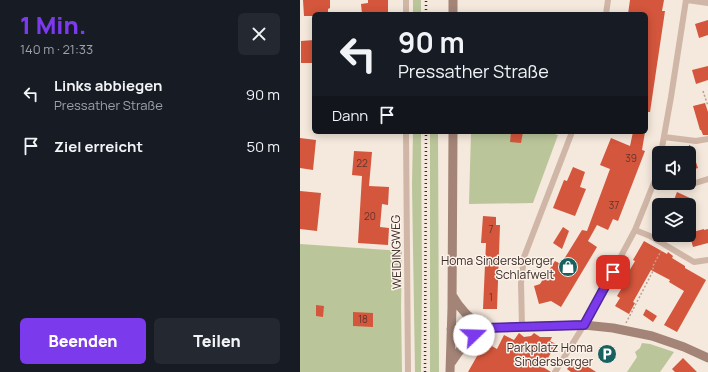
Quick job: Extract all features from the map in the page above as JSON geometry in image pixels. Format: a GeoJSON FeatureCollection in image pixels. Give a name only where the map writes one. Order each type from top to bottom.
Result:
{"type":"FeatureCollection","features":[{"type":"Feature","properties":{"kind":"street"},"geometry":{"type":"LineString","coordinates":[[406,0],[406,12]]}},
{"type":"Feature","properties":{"kind":"street"},"geometry":{"type":"LineString","coordinates":[[453,0],[453,12]]}},
{"type":"Feature","properties":{"kind":"street"},"geometry":{"type":"LineString","coordinates":[[606,12],[608,0]]}},
{"type":"Feature","properties":{"kind":"street"},"geometry":{"type":"LineString","coordinates":[[662,146],[686,0],[708,3]]}},
{"type":"Feature","properties":{"kind":"street","name":"WEIDINGWEG"},"geometry":{"type":"LineString","coordinates":[[406,134],[408,372]]}},
{"type":"Feature","properties":{"kind":"street"},"geometry":{"type":"LineString","coordinates":[[450,368],[453,134]]}},
{"type":"Feature","properties":{"kind":"street"},"geometry":{"type":"LineString","coordinates":[[522,327],[521,283],[524,257],[571,134]]}},
{"type":"Feature","properties":{"kind":"street"},"geometry":{"type":"LineString","coordinates":[[664,136],[696,141],[708,139]]}},
{"type":"Feature","properties":{"kind":"street"},"geometry":{"type":"LineString","coordinates":[[696,183],[708,179]]}},
{"type":"Feature","properties":{"kind":"street"},"geometry":{"type":"LineString","coordinates":[[555,372],[584,325],[635,230],[653,190]]}},
{"type":"Feature","properties":{"kind":"street"},"geometry":{"type":"LineString","coordinates":[[635,230],[650,236],[694,262],[708,260]]}},
{"type":"Feature","properties":{"kind":"street"},"geometry":{"type":"LineString","coordinates":[[452,294],[456,303],[466,315],[473,322],[484,328]]}},
{"type":"Feature","properties":{"kind":"street"},"geometry":{"type":"LineString","coordinates":[[451,329],[584,325],[613,328],[652,336],[684,347],[708,358]]}},
{"type":"Feature","properties":{"kind":"street"},"geometry":{"type":"LineString","coordinates":[[450,368],[459,350],[469,339],[484,328]]}},
{"type":"Feature","properties":{"kind":"path"},"geometry":{"type":"LineString","coordinates":[[703,91],[708,106]]}},
{"type":"Feature","properties":{"kind":"path"},"geometry":{"type":"LineString","coordinates":[[628,318],[653,271],[653,266],[665,245]]}},
{"type":"Feature","properties":{"kind":"green space"},"geometry":{"type":"Polygon","coordinates":[[[413,0],[421,0],[421,12],[413,12],[413,0]]]}},
{"type":"Feature","properties":{"kind":"green space"},"geometry":{"type":"Polygon","coordinates":[[[413,134],[421,134],[421,372],[415,372],[412,185],[413,134]]]}},
{"type":"Feature","properties":{"kind":"green space"},"geometry":{"type":"Polygon","coordinates":[[[430,134],[438,134],[439,372],[430,372],[430,134]]]}},
{"type":"Feature","properties":{"kind":"green space"},"geometry":{"type":"Polygon","coordinates":[[[471,134],[558,135],[533,203],[469,204],[471,134]]]}},
{"type":"Feature","properties":{"kind":"green space"},"geometry":{"type":"Polygon","coordinates":[[[300,244],[402,251],[402,372],[300,372],[300,244]]]}},
{"type":"Feature","properties":{"kind":"green space"},"geometry":{"type":"Polygon","coordinates":[[[642,343],[650,344],[674,352],[660,372],[627,372],[637,357],[635,352],[640,348],[642,343]]]}},
{"type":"Feature","properties":{"kind":"building"},"geometry":{"type":"Polygon","coordinates":[[[303,0],[330,0],[330,8],[328,9],[328,12],[312,12],[312,16],[304,16],[303,0]]]}},
{"type":"Feature","properties":{"kind":"building"},"geometry":{"type":"Polygon","coordinates":[[[368,0],[388,0],[388,12],[362,12],[361,4],[368,3],[368,0]]]}},
{"type":"Feature","properties":{"kind":"building"},"geometry":{"type":"Polygon","coordinates":[[[630,0],[664,0],[662,11],[665,11],[650,112],[648,112],[648,12],[628,12],[630,0]]]}},
{"type":"Feature","properties":{"kind":"building"},"geometry":{"type":"Polygon","coordinates":[[[708,20],[708,35],[699,38],[695,24],[708,20]]]}},
{"type":"Feature","properties":{"kind":"building"},"geometry":{"type":"Polygon","coordinates":[[[312,40],[312,63],[301,63],[301,41],[312,40]]]}},
{"type":"Feature","properties":{"kind":"building"},"geometry":{"type":"Polygon","coordinates":[[[708,66],[708,80],[696,84],[692,70],[708,66]]]}},
{"type":"Feature","properties":{"kind":"building"},"geometry":{"type":"Polygon","coordinates":[[[705,103],[708,112],[708,135],[703,135],[700,130],[693,106],[705,103]]]}},
{"type":"Feature","properties":{"kind":"building"},"geometry":{"type":"Polygon","coordinates":[[[511,134],[523,134],[521,143],[510,142],[511,134]]]}},
{"type":"Feature","properties":{"kind":"building"},"geometry":{"type":"Polygon","coordinates":[[[633,134],[645,134],[642,150],[645,151],[618,221],[613,219],[608,230],[597,225],[588,241],[597,247],[561,307],[551,301],[539,304],[534,286],[540,284],[555,261],[561,264],[582,230],[587,231],[610,169],[600,165],[611,138],[630,146],[633,134]]]}},
{"type":"Feature","properties":{"kind":"building"},"geometry":{"type":"Polygon","coordinates":[[[300,138],[316,140],[313,170],[300,168],[300,138]]]}},
{"type":"Feature","properties":{"kind":"building"},"geometry":{"type":"Polygon","coordinates":[[[354,151],[372,152],[369,186],[389,187],[388,205],[382,204],[380,227],[389,228],[388,245],[358,243],[362,176],[352,175],[354,151]]]}},
{"type":"Feature","properties":{"kind":"building"},"geometry":{"type":"Polygon","coordinates":[[[573,167],[585,172],[580,187],[586,189],[575,216],[553,208],[564,180],[567,181],[573,167]]]}},
{"type":"Feature","properties":{"kind":"building"},"geometry":{"type":"Polygon","coordinates":[[[300,191],[321,193],[317,231],[300,229],[300,191]]]}},
{"type":"Feature","properties":{"kind":"building"},"geometry":{"type":"Polygon","coordinates":[[[677,192],[690,198],[675,198],[677,192]]]}},
{"type":"Feature","properties":{"kind":"building"},"geometry":{"type":"Polygon","coordinates":[[[483,216],[496,217],[496,225],[500,225],[497,309],[483,309],[486,243],[481,243],[483,216]]]}},
{"type":"Feature","properties":{"kind":"building"},"geometry":{"type":"Polygon","coordinates":[[[563,227],[569,231],[562,249],[553,243],[563,227]]]}},
{"type":"Feature","properties":{"kind":"building"},"geometry":{"type":"Polygon","coordinates":[[[708,229],[708,243],[693,247],[692,242],[696,242],[696,231],[708,229]]]}},
{"type":"Feature","properties":{"kind":"building"},"geometry":{"type":"Polygon","coordinates":[[[644,241],[667,254],[668,252],[673,256],[672,258],[685,266],[685,268],[706,280],[677,332],[664,325],[684,291],[669,282],[670,280],[651,270],[633,302],[635,303],[629,314],[615,306],[620,298],[617,296],[623,286],[621,285],[635,261],[633,260],[644,241]]]}},
{"type":"Feature","properties":{"kind":"building"},"geometry":{"type":"Polygon","coordinates":[[[316,305],[324,306],[323,317],[316,316],[316,305]]]}},
{"type":"Feature","properties":{"kind":"building"},"geometry":{"type":"Polygon","coordinates":[[[646,309],[657,316],[653,322],[643,315],[646,309]]]}},
{"type":"Feature","properties":{"kind":"building"},"geometry":{"type":"Polygon","coordinates":[[[353,312],[373,313],[373,327],[353,326],[353,312]]]}},
{"type":"Feature","properties":{"kind":"building"},"geometry":{"type":"Polygon","coordinates":[[[519,333],[524,337],[531,336],[534,333],[540,337],[552,337],[550,341],[556,344],[543,367],[551,372],[468,372],[485,342],[497,349],[504,335],[514,340],[519,333]]]}},
{"type":"Feature","properties":{"kind":"building"},"geometry":{"type":"Polygon","coordinates":[[[683,358],[697,372],[675,372],[672,369],[683,358]]]}},
{"type":"Feature","properties":{"kind":"building"},"geometry":{"type":"Polygon","coordinates":[[[571,364],[580,370],[584,364],[596,372],[571,372],[567,369],[571,364]]]}},
{"type":"Feature","properties":{"kind":"railway"},"geometry":{"type":"LineString","coordinates":[[426,0],[426,12]]}},
{"type":"Feature","properties":{"kind":"railway"},"geometry":{"type":"LineString","coordinates":[[425,372],[426,134]]}},
{"type":"Feature","properties":{"kind":"place","name":"Homa Sindersberger Schlafwelt"},"geometry":{"type":"Point","coordinates":[568,267]}},
{"type":"Feature","properties":{"kind":"place","name":"Parkplatz Homa Sindersberger"},"geometry":{"type":"Point","coordinates":[607,354]}},
{"type":"Feature","properties":{"kind":"route"},"geometry":{"type":"LineString","coordinates":[[474,335],[484,328],[584,325],[613,272]]}}]}
